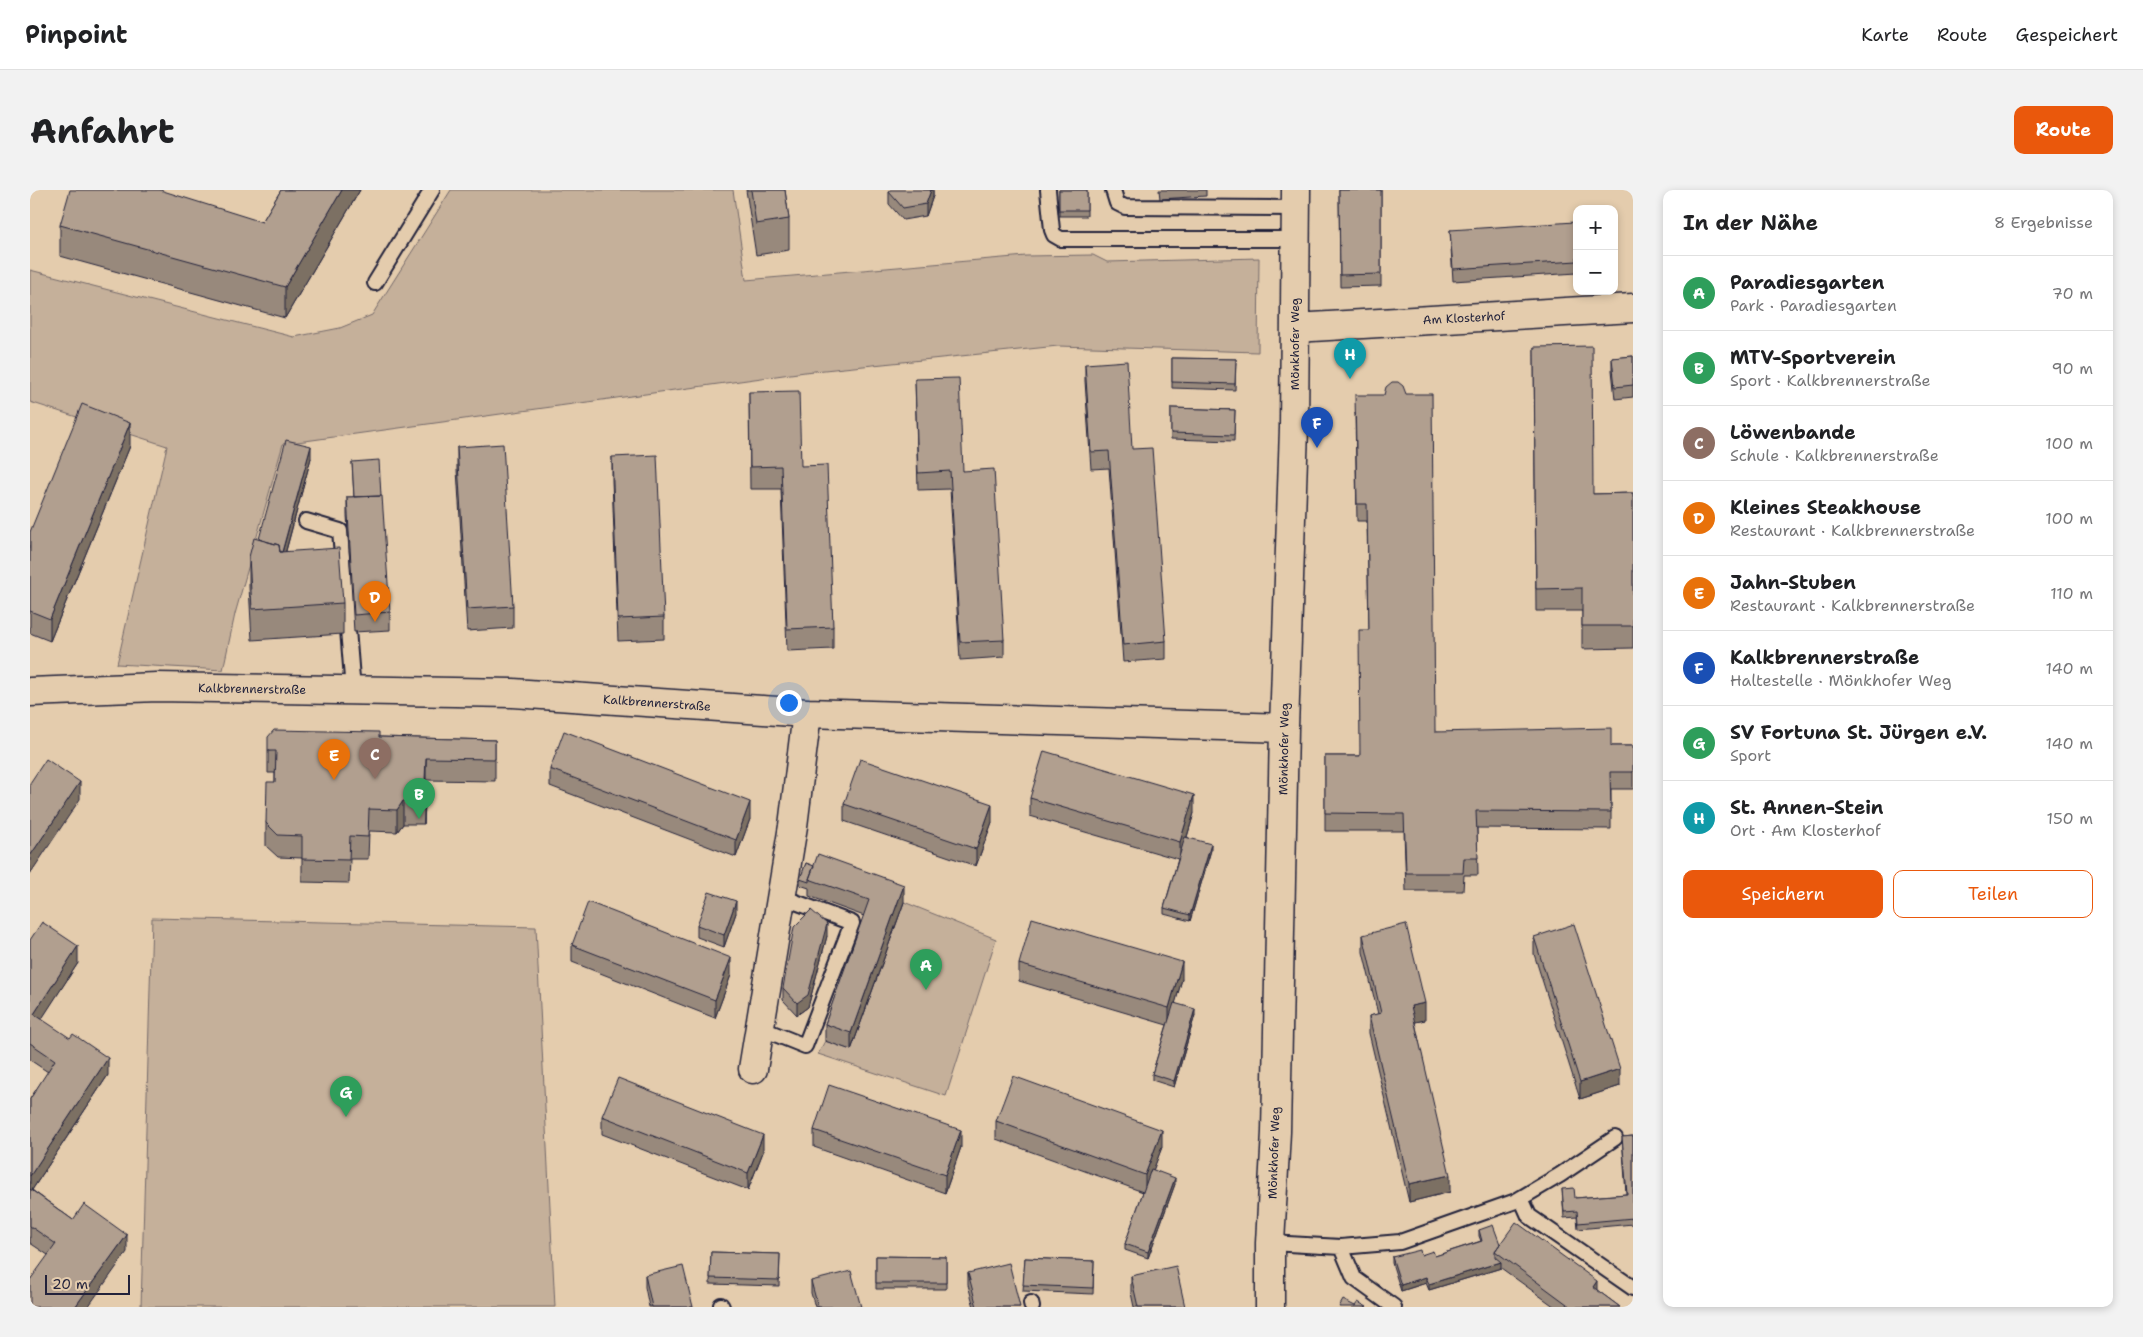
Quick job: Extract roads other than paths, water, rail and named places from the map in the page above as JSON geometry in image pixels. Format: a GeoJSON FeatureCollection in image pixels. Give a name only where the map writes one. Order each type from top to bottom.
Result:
{"type":"FeatureCollection","features":[{"type":"Feature","properties":{"kind":"street","name":"Mönkhofer Weg"},"geometry":{"type":"LineString","coordinates":[[1270,1307],[1270,1243],[1276,1132],[1284,728],[1294,428],[1296,199]]}},
{"type":"Feature","properties":{"kind":"street","name":"Am Klosterhof"},"geometry":{"type":"LineString","coordinates":[[1296,328],[1633,308]]}},
{"type":"Feature","properties":{"kind":"street","name":"Kalkbrennerstraße"},"geometry":{"type":"LineString","coordinates":[[30,692],[158,687],[513,694],[807,713],[1284,728]]}},
{"type":"Feature","properties":{"kind":"street"},"geometry":{"type":"LineString","coordinates":[[753,1069],[782,897],[807,713]]}},
{"type":"Feature","properties":{"kind":"lane"},"geometry":{"type":"LineString","coordinates":[[375,283],[432,190]]}},
{"type":"Feature","properties":{"kind":"lane"},"geometry":{"type":"LineString","coordinates":[[1048,190],[1052,230],[1054,235],[1061,239],[1296,239]]}},
{"type":"Feature","properties":{"kind":"lane"},"geometry":{"type":"LineString","coordinates":[[1113,190],[1117,203],[1125,207],[1296,199]]}},
{"type":"Feature","properties":{"kind":"lane"},"geometry":{"type":"LineString","coordinates":[[306,521],[340,531],[353,691]]}},
{"type":"Feature","properties":{"kind":"lane"},"geometry":{"type":"LineString","coordinates":[[760,1028],[805,1046],[852,924],[782,897]]}},
{"type":"Feature","properties":{"kind":"lane"},"geometry":{"type":"LineString","coordinates":[[1270,1243],[1341,1247],[1400,1242],[1521,1198],[1560,1175],[1615,1138]]}},
{"type":"Feature","properties":{"kind":"lane"},"geometry":{"type":"LineString","coordinates":[[1521,1198],[1529,1216],[1633,1288]]}},
{"type":"Feature","properties":{"kind":"lane"},"geometry":{"type":"LineString","coordinates":[[1341,1247],[1354,1278],[1394,1307]]}},
{"type":"Feature","properties":{"kind":"place","name":"St. Annen-Stein"},"geometry":{"type":"Point","coordinates":[1350,379]}},
{"type":"Feature","properties":{"kind":"place","name":"Kalkbrennerstraße"},"geometry":{"type":"Point","coordinates":[1317,448]}},
{"type":"Feature","properties":{"kind":"place","name":"Kleines Steakhouse"},"geometry":{"type":"Point","coordinates":[375,622]}},
{"type":"Feature","properties":{"kind":"place","name":"Löwenbande"},"geometry":{"type":"Point","coordinates":[375,779]}},
{"type":"Feature","properties":{"kind":"place","name":"Jahn-Stuben"},"geometry":{"type":"Point","coordinates":[334,780]}},
{"type":"Feature","properties":{"kind":"place","name":"MTV-Sportverein"},"geometry":{"type":"Point","coordinates":[419,819]}},
{"type":"Feature","properties":{"kind":"place","name":"Paradiesgarten"},"geometry":{"type":"Point","coordinates":[926,990]}},
{"type":"Feature","properties":{"kind":"place","name":"SV Fortuna St. Jürgen e.V."},"geometry":{"type":"Point","coordinates":[346,1117]}}]}
